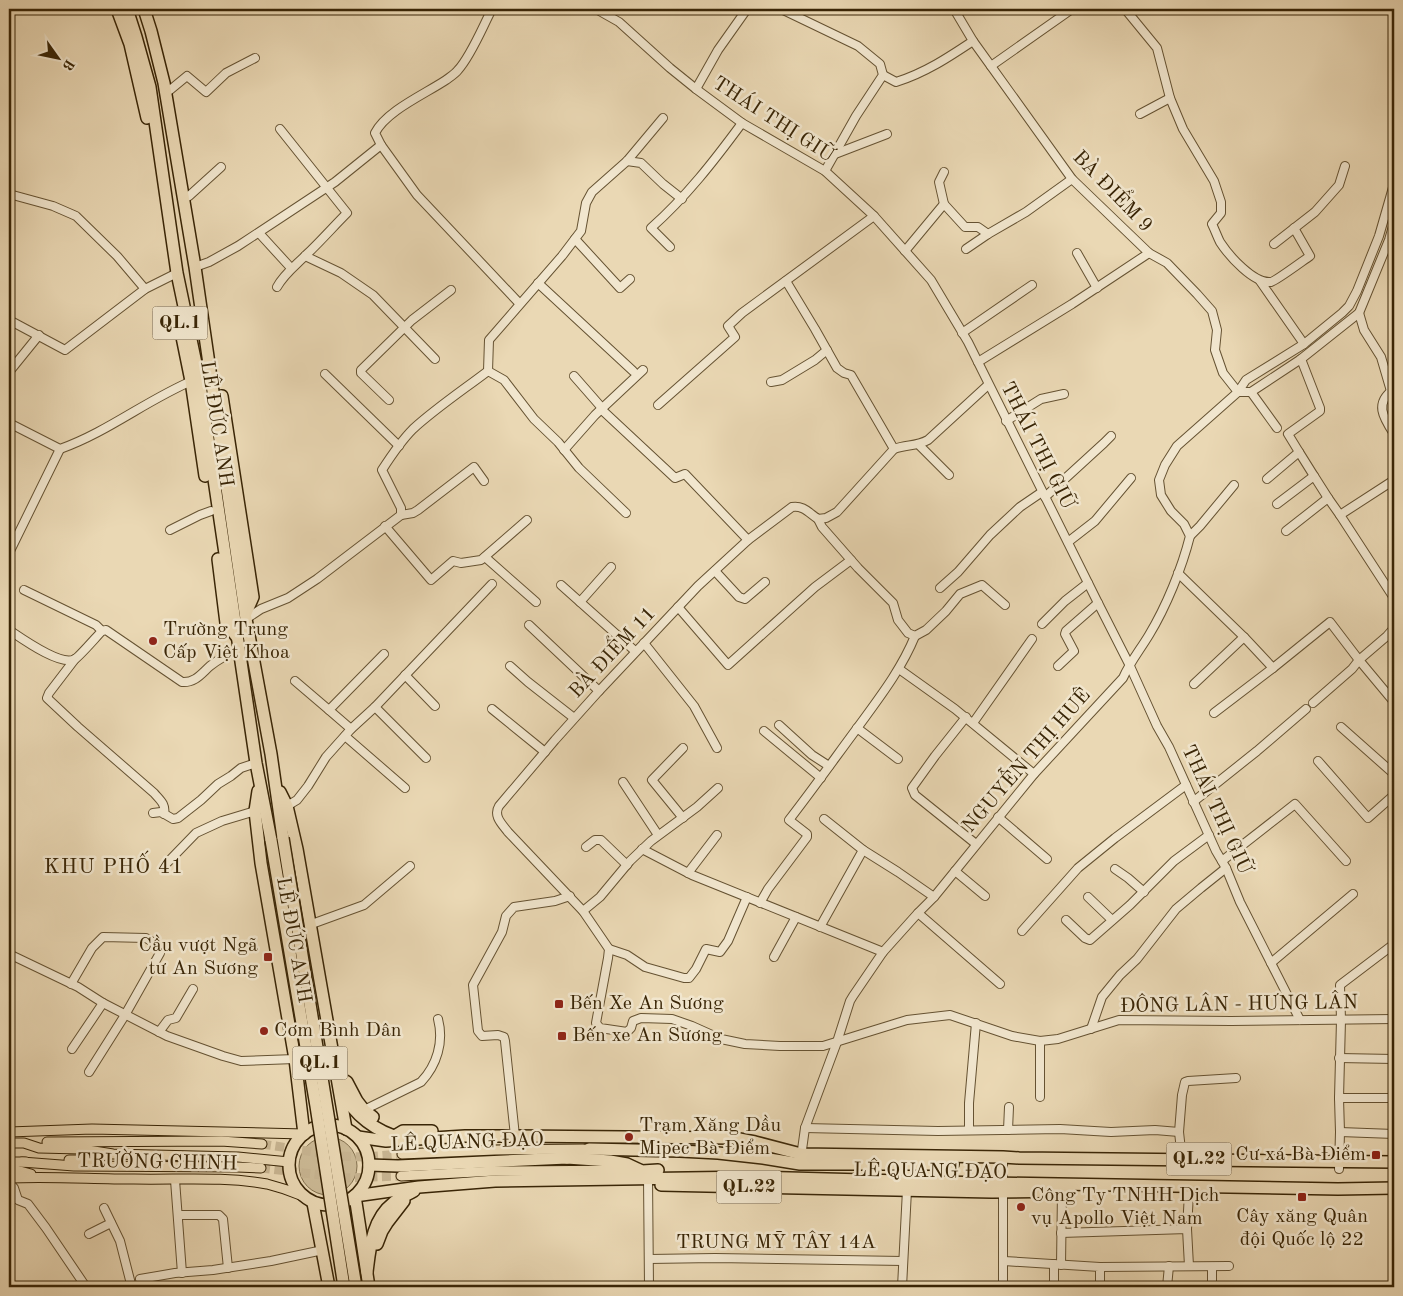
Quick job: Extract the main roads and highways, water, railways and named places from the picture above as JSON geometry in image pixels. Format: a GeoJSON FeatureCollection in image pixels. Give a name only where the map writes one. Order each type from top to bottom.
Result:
{"type":"FeatureCollection","features":[{"type":"Feature","properties":{"kind":"highway","name":"LÊ ĐỨC ANH"},"geometry":{"type":"LineString","coordinates":[[118,9],[141,72],[150,87],[174,274],[195,380],[256,763],[277,839]]}},
{"type":"Feature","properties":{"kind":"highway","name":"LÊ ĐỨC ANH"},"geometry":{"type":"LineString","coordinates":[[127,9],[141,72]]}},
{"type":"Feature","properties":{"kind":"highway","name":"LÊ ĐỨC ANH"},"geometry":{"type":"LineString","coordinates":[[144,9],[164,84],[198,266]]}},
{"type":"Feature","properties":{"kind":"highway","name":"LÊ ĐỨC ANH"},"geometry":{"type":"LineString","coordinates":[[152,9],[160,34],[189,196],[222,421],[246,617],[275,782],[277,839]]}},
{"type":"Feature","properties":{"kind":"highway","name":"LÊ ĐỨC ANH"},"geometry":{"type":"LineString","coordinates":[[195,380],[226,623],[238,643]]}},
{"type":"Feature","properties":{"kind":"highway","name":"LÊ ĐỨC ANH"},"geometry":{"type":"LineString","coordinates":[[260,782],[255,811],[261,863],[295,1059],[304,1134]]}},
{"type":"Feature","properties":{"kind":"highway","name":"LÊ ĐỨC ANH"},"geometry":{"type":"LineString","coordinates":[[275,782],[287,806],[296,849],[346,1129]]}},
{"type":"Feature","properties":{"kind":"highway","name":"QL.1"},"geometry":{"type":"LineString","coordinates":[[277,839],[344,1287]]}},
{"type":"Feature","properties":{"kind":"highway","name":"QL.1"},"geometry":{"type":"LineString","coordinates":[[277,839],[356,1287]]}},
{"type":"Feature","properties":{"kind":"highway"},"geometry":{"type":"LineString","coordinates":[[298,1083],[306,1086],[315,1086],[326,1083],[337,1076]]}},
{"type":"Feature","properties":{"kind":"highway"},"geometry":{"type":"LineString","coordinates":[[337,1076],[347,1082],[364,1110],[383,1123],[398,1137]]}},
{"type":"Feature","properties":{"kind":"highway"},"geometry":{"type":"LineString","coordinates":[[337,1076],[344,1095],[357,1113],[375,1126],[398,1137]]}},
{"type":"Feature","properties":{"kind":"highway"},"geometry":{"type":"LineString","coordinates":[[324,1125],[346,1129],[358,1137],[365,1147],[369,1158],[367,1180],[355,1196],[346,1202],[324,1205],[313,1202],[303,1196],[292,1180],[289,1162],[291,1152],[296,1142],[313,1128],[324,1125]]}},
{"type":"Feature","properties":{"kind":"highway","name":"LÊ QUANG ĐẠO"},"geometry":{"type":"LineString","coordinates":[[358,1137],[593,1136],[734,1138],[755,1142],[801,1159]]}},
{"type":"Feature","properties":{"kind":"highway"},"geometry":{"type":"LineString","coordinates":[[698,1138],[729,1155]]}},
{"type":"Feature","properties":{"kind":"highway","name":"LÊ QUANG ĐẠO"},"geometry":{"type":"LineString","coordinates":[[567,1158],[588,1149],[680,1151],[763,1158],[801,1159],[1339,1165],[1394,1162]]}},
{"type":"Feature","properties":{"kind":"highway","name":"LÊ QUANG ĐẠO"},"geometry":{"type":"LineString","coordinates":[[369,1165],[398,1166],[567,1158],[627,1164],[646,1178],[691,1170],[753,1176],[938,1187],[1394,1188]]}},
{"type":"Feature","properties":{"kind":"highway","name":"LÊ QUANG ĐẠO"},"geometry":{"type":"LineString","coordinates":[[1004,1161],[1028,1158],[1182,1159],[1394,1169]]}},
{"type":"Feature","properties":{"kind":"highway","name":"LÊ QUANG ĐẠO"},"geometry":{"type":"LineString","coordinates":[[355,1196],[419,1187],[495,1181],[524,1185],[646,1178],[908,1190],[938,1187]]}},
{"type":"Feature","properties":{"kind":"highway"},"geometry":{"type":"LineString","coordinates":[[367,1272],[369,1258],[376,1248],[382,1231],[409,1194],[419,1187]]}},
{"type":"Feature","properties":{"kind":"highway","name":"LÊ QUANG ĐẠO"},"geometry":{"type":"LineString","coordinates":[[1004,1187],[1062,1191],[1189,1194],[1394,1195]]}},
{"type":"Feature","properties":{"kind":"highway"},"geometry":{"type":"LineString","coordinates":[[355,1196],[369,1287]]}},
{"type":"Feature","properties":{"kind":"highway"},"geometry":{"type":"LineString","coordinates":[[313,1202],[329,1284]]}},
{"type":"Feature","properties":{"kind":"highway"},"geometry":{"type":"LineString","coordinates":[[329,1284],[333,1273],[339,1267],[350,1266],[367,1272]]}},
{"type":"Feature","properties":{"kind":"main road","name":"TRƯỜNG CHINH"},"geometry":{"type":"LineString","coordinates":[[9,1132],[92,1129],[304,1134]]}},
{"type":"Feature","properties":{"kind":"main road"},"geometry":{"type":"LineString","coordinates":[[9,1142],[37,1132]]}},
{"type":"Feature","properties":{"kind":"main road"},"geometry":{"type":"LineString","coordinates":[[9,1142],[221,1141],[262,1144]]}},
{"type":"Feature","properties":{"kind":"main road"},"geometry":{"type":"LineString","coordinates":[[24,1143],[39,1148],[80,1149],[114,1154]]}},
{"type":"Feature","properties":{"kind":"main road"},"geometry":{"type":"LineString","coordinates":[[402,1154],[588,1149]]}},
{"type":"Feature","properties":{"kind":"main road","name":"TRƯỜNG CHINH"},"geometry":{"type":"LineString","coordinates":[[114,1154],[238,1156],[289,1162]]}},
{"type":"Feature","properties":{"kind":"main road"},"geometry":{"type":"LineString","coordinates":[[9,1162],[79,1160],[114,1154]]}},
{"type":"Feature","properties":{"kind":"main road"},"geometry":{"type":"LineString","coordinates":[[22,1162],[74,1166],[261,1168]]}},
{"type":"Feature","properties":{"kind":"main road"},"geometry":{"type":"LineString","coordinates":[[9,1168],[41,1176]]}},
{"type":"Feature","properties":{"kind":"main road"},"geometry":{"type":"LineString","coordinates":[[401,1176],[495,1171],[646,1178]]}},
{"type":"Feature","properties":{"kind":"main road","name":"TRƯỜNG CHINH"},"geometry":{"type":"LineString","coordinates":[[9,1178],[41,1176],[71,1179],[217,1179],[266,1184],[303,1196]]}},
{"type":"Feature","properties":{"kind":"tunnel"},"geometry":{"type":"LineString","coordinates":[[262,1144],[340,1156],[364,1157],[402,1154]]}},
{"type":"Feature","properties":{"kind":"tunnel"},"geometry":{"type":"LineString","coordinates":[[261,1168],[346,1178],[401,1176]]}},
{"type":"Feature","properties":{"kind":"place","name":"Trường Trung Cấp Việt Khoa"},"geometry":{"type":"Point","coordinates":[153,641]}},
{"type":"Feature","properties":{"kind":"place","name":"Cầu vượt Ngã tư An Sương"},"geometry":{"type":"Point","coordinates":[268,957]}},
{"type":"Feature","properties":{"kind":"place","name":"Bến Xe An Sương"},"geometry":{"type":"Point","coordinates":[559,1004]}},
{"type":"Feature","properties":{"kind":"place","name":"Cơm Bình Dân"},"geometry":{"type":"Point","coordinates":[264,1031]}},
{"type":"Feature","properties":{"kind":"place","name":"Bến xe An Sương"},"geometry":{"type":"Point","coordinates":[562,1036]}},
{"type":"Feature","properties":{"kind":"place","name":"Trạm Xăng Dầu Mipec Bà Điểm"},"geometry":{"type":"Point","coordinates":[629,1137]}},
{"type":"Feature","properties":{"kind":"place","name":"Cư xá Bà Điểm"},"geometry":{"type":"Point","coordinates":[1376,1155]}},
{"type":"Feature","properties":{"kind":"place","name":"Cây xăng Quân đội Quốc lộ 22"},"geometry":{"type":"Point","coordinates":[1302,1197]}},
{"type":"Feature","properties":{"kind":"place","name":"Công Ty TNHH Dịch vụ Apollo Việt Nam"},"geometry":{"type":"Point","coordinates":[1021,1207]}},
{"type":"Feature","properties":{"kind":"district","name":"KHU PHỐ 41"},"geometry":{"type":"Point","coordinates":[114,867]}}]}
